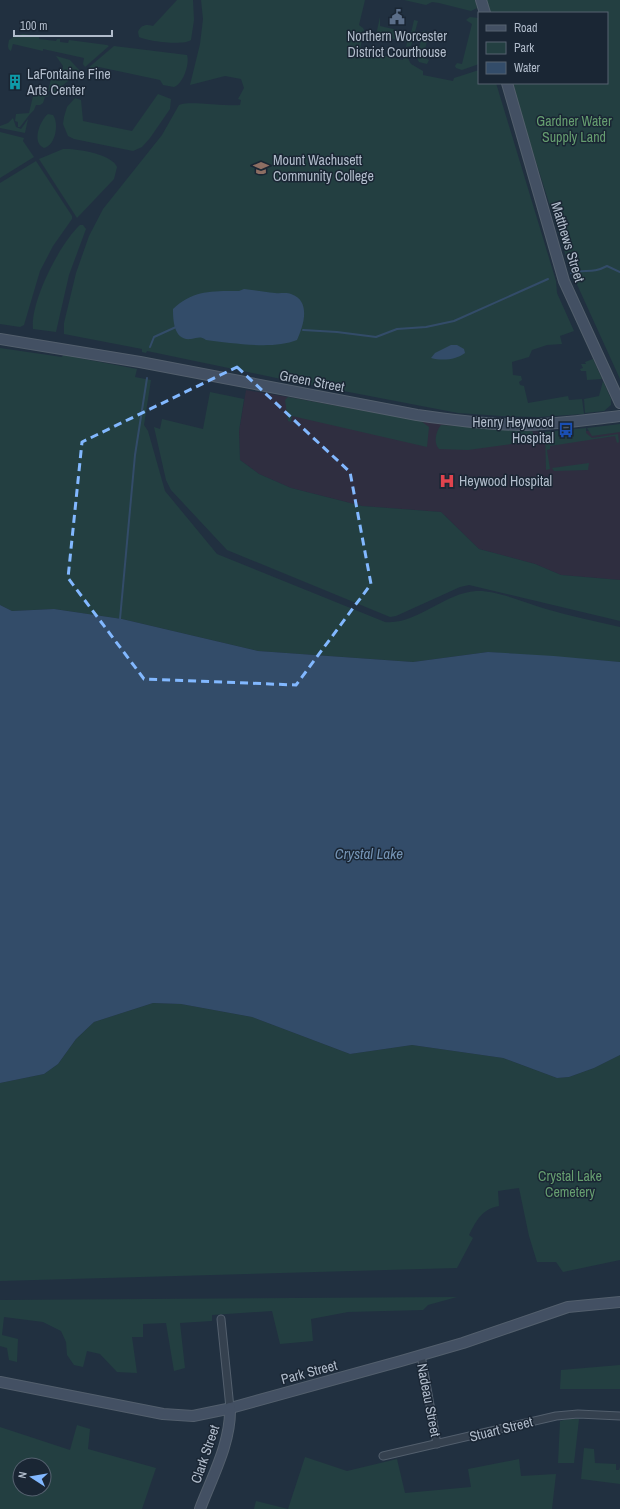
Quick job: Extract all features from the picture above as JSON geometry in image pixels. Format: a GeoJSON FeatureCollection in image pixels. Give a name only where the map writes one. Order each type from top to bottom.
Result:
{"type":"FeatureCollection","features":[{"type":"Feature","properties":{"kind":"street"},"geometry":{"type":"LineString","coordinates":[[481,0],[485,12]]}},
{"type":"Feature","properties":{"kind":"street","name":"Matthews Street"},"geometry":{"type":"LineString","coordinates":[[507,84],[565,286],[620,403]]}},
{"type":"Feature","properties":{"kind":"street","name":"Green Street"},"geometry":{"type":"LineString","coordinates":[[0,339],[140,362],[417,415],[456,420],[497,424],[536,424],[620,416]]}},
{"type":"Feature","properties":{"kind":"street","name":"Park Street"},"geometry":{"type":"LineString","coordinates":[[0,1382],[175,1416],[193,1416],[230,1408],[421,1356],[568,1307],[620,1302]]}},
{"type":"Feature","properties":{"kind":"street"},"geometry":{"type":"LineString","coordinates":[[221,1319],[230,1408]]}},
{"type":"Feature","properties":{"kind":"street","name":"Nadeau Street"},"geometry":{"type":"LineString","coordinates":[[421,1356],[437,1444]]}},
{"type":"Feature","properties":{"kind":"street","name":"Clark Street"},"geometry":{"type":"LineString","coordinates":[[200,1509],[226,1441],[230,1422],[230,1408]]}},
{"type":"Feature","properties":{"kind":"street","name":"Stuart Street"},"geometry":{"type":"LineString","coordinates":[[384,1456],[556,1416],[620,1416]]}},
{"type":"Feature","properties":{"kind":"highlighted area"},"geometry":{"type":"Polygon","coordinates":[[[237,367],[350,472],[371,584],[296,685],[144,679],[68,578],[82,442],[237,367]]]}},
{"type":"Feature","properties":{"kind":"shaded area","name":"Heywood Hospital"},"geometry":{"type":"Polygon","coordinates":[[[246,390],[457,426],[546,432],[587,431],[620,428],[620,580],[561,575],[535,564],[479,549],[441,512],[362,506],[291,488],[259,474],[240,460],[239,431],[246,390]]]}},
{"type":"Feature","properties":{"kind":"green space"},"geometry":{"type":"Polygon","coordinates":[[[177,0],[193,0],[194,20],[191,40],[181,43],[173,43],[143,39],[139,37],[138,32],[142,26],[153,26],[177,0]]]}},
{"type":"Feature","properties":{"kind":"green space","name":"Mount Wachusett Community College"},"geometry":{"type":"Polygon","coordinates":[[[201,0],[365,0],[359,25],[364,30],[360,50],[403,60],[404,54],[411,64],[423,71],[423,75],[453,81],[454,78],[478,70],[478,84],[496,84],[556,281],[557,293],[574,331],[560,336],[562,344],[547,345],[532,350],[529,357],[512,362],[513,375],[521,376],[522,380],[519,382],[520,385],[524,386],[528,403],[568,396],[569,400],[582,399],[584,414],[538,417],[458,413],[281,379],[147,351],[146,353],[142,352],[142,349],[64,334],[64,323],[76,273],[89,236],[103,209],[162,135],[179,105],[190,103],[240,105],[241,100],[238,99],[244,88],[241,79],[225,76],[190,85],[200,44],[203,19],[201,0]]]}},
{"type":"Feature","properties":{"kind":"green space"},"geometry":{"type":"Polygon","coordinates":[[[404,0],[475,0],[477,8],[471,11],[439,3],[432,2],[426,5],[404,0]]]}},
{"type":"Feature","properties":{"kind":"green space","name":"Gardner Water Supply Land"},"geometry":{"type":"Polygon","coordinates":[[[485,0],[620,0],[620,379],[570,269],[511,84],[608,84],[608,12],[489,12],[485,0]]]}},
{"type":"Feature","properties":{"kind":"green space"},"geometry":{"type":"Polygon","coordinates":[[[380,17],[380,26],[411,33],[414,20],[418,21],[411,46],[406,47],[407,42],[376,35],[380,17]]]}},
{"type":"Feature","properties":{"kind":"green space"},"geometry":{"type":"Polygon","coordinates":[[[470,17],[478,18],[478,64],[462,70],[456,68],[455,66],[457,63],[462,64],[472,24],[466,20],[470,17]]]}},
{"type":"Feature","properties":{"kind":"green space"},"geometry":{"type":"Polygon","coordinates":[[[423,31],[429,33],[423,57],[429,60],[427,64],[419,62],[417,58],[423,31]]]}},
{"type":"Feature","properties":{"kind":"green space"},"geometry":{"type":"Polygon","coordinates":[[[23,34],[39,36],[39,39],[56,41],[57,39],[60,39],[60,42],[68,43],[69,40],[109,46],[85,67],[83,64],[84,58],[43,49],[43,51],[13,44],[11,51],[8,47],[9,40],[15,36],[23,34]]]}},
{"type":"Feature","properties":{"kind":"green space"},"geometry":{"type":"Polygon","coordinates":[[[114,46],[187,55],[187,68],[183,78],[174,87],[163,85],[160,80],[99,67],[96,70],[87,69],[114,46]]]}},
{"type":"Feature","properties":{"kind":"green space"},"geometry":{"type":"Polygon","coordinates":[[[56,56],[70,60],[80,71],[55,92],[48,91],[51,79],[60,81],[63,66],[56,56]]]}},
{"type":"Feature","properties":{"kind":"green space"},"geometry":{"type":"Polygon","coordinates":[[[34,92],[50,96],[45,97],[43,103],[40,105],[36,105],[34,110],[20,127],[18,127],[18,122],[15,121],[16,114],[29,113],[34,92]]]}},
{"type":"Feature","properties":{"kind":"green space"},"geometry":{"type":"Polygon","coordinates":[[[158,94],[171,99],[170,109],[150,138],[142,147],[133,151],[74,139],[68,136],[63,124],[67,107],[75,98],[81,100],[83,121],[132,131],[158,94]]]}},
{"type":"Feature","properties":{"kind":"green space"},"geometry":{"type":"Polygon","coordinates":[[[48,114],[53,115],[56,128],[54,138],[51,143],[44,148],[40,145],[37,137],[42,121],[48,114]]]}},
{"type":"Feature","properties":{"kind":"green space"},"geometry":{"type":"Polygon","coordinates":[[[13,118],[16,127],[21,129],[28,119],[25,133],[0,128],[0,126],[8,123],[13,118]]]}},
{"type":"Feature","properties":{"kind":"green space"},"geometry":{"type":"Polygon","coordinates":[[[0,132],[24,138],[23,141],[34,157],[0,178],[0,132]]]}},
{"type":"Feature","properties":{"kind":"green space"},"geometry":{"type":"Polygon","coordinates":[[[63,149],[84,151],[101,155],[114,162],[117,167],[114,179],[77,218],[39,159],[63,149]]]}},
{"type":"Feature","properties":{"kind":"green space"},"geometry":{"type":"Polygon","coordinates":[[[36,161],[72,216],[72,219],[53,246],[40,271],[24,325],[20,327],[0,324],[0,183],[36,161]]]}},
{"type":"Feature","properties":{"kind":"green space"},"geometry":{"type":"Polygon","coordinates":[[[80,225],[83,225],[86,229],[69,275],[56,332],[33,329],[33,318],[41,289],[64,245],[80,225]]]}},
{"type":"Feature","properties":{"kind":"green space"},"geometry":{"type":"Polygon","coordinates":[[[0,348],[62,357],[63,355],[137,369],[135,377],[151,380],[144,425],[148,431],[165,491],[217,554],[385,622],[397,622],[408,619],[464,593],[484,591],[502,595],[555,612],[620,627],[620,662],[488,652],[413,662],[258,651],[122,619],[54,609],[12,611],[0,605],[0,348]]]}},
{"type":"Feature","properties":{"kind":"green space"},"geometry":{"type":"Polygon","coordinates":[[[593,359],[602,379],[587,380],[586,371],[581,371],[580,369],[583,368],[581,364],[586,364],[585,362],[593,359]]]}},
{"type":"Feature","properties":{"kind":"green space"},"geometry":{"type":"Polygon","coordinates":[[[603,381],[611,399],[611,405],[604,411],[585,413],[584,399],[599,396],[603,381]]]}},
{"type":"Feature","properties":{"kind":"green space"},"geometry":{"type":"Polygon","coordinates":[[[210,392],[244,399],[239,431],[240,460],[259,474],[291,488],[362,506],[441,512],[479,549],[535,564],[561,575],[620,580],[620,621],[469,585],[460,587],[396,616],[390,617],[227,550],[171,490],[166,480],[154,427],[160,429],[162,419],[203,429],[210,392]]]}},
{"type":"Feature","properties":{"kind":"green space"},"geometry":{"type":"Polygon","coordinates":[[[288,397],[421,421],[429,427],[427,447],[292,416],[291,422],[288,421],[285,400],[288,397]]]}},
{"type":"Feature","properties":{"kind":"green space"},"geometry":{"type":"Polygon","coordinates":[[[620,424],[620,432],[592,436],[587,428],[620,424]]]}},
{"type":"Feature","properties":{"kind":"green space"},"geometry":{"type":"Polygon","coordinates":[[[441,425],[527,429],[533,432],[533,441],[468,450],[439,449],[436,444],[436,437],[441,425]]]}},
{"type":"Feature","properties":{"kind":"green space"},"geometry":{"type":"Polygon","coordinates":[[[586,428],[586,433],[592,438],[618,434],[619,442],[617,443],[615,436],[550,446],[550,449],[547,450],[550,469],[546,470],[545,432],[586,428]]]}},
{"type":"Feature","properties":{"kind":"green space"},"geometry":{"type":"Polygon","coordinates":[[[589,463],[588,470],[554,471],[552,468],[589,463]]]}},
{"type":"Feature","properties":{"kind":"green space","name":"Crystal Lake Cemetery"},"geometry":{"type":"Polygon","coordinates":[[[153,1003],[181,1004],[252,1017],[350,1054],[412,1045],[503,1058],[557,1078],[569,1077],[594,1068],[620,1055],[620,1260],[563,1272],[556,1262],[537,1262],[529,1236],[519,1188],[498,1191],[499,1206],[488,1210],[477,1220],[469,1235],[473,1238],[457,1268],[0,1281],[0,1083],[44,1074],[58,1064],[76,1039],[94,1022],[153,1003]]]}},
{"type":"Feature","properties":{"kind":"green space"},"geometry":{"type":"Polygon","coordinates":[[[457,1297],[428,1305],[423,1310],[348,1312],[311,1319],[313,1341],[280,1344],[272,1311],[212,1315],[212,1321],[180,1323],[185,1368],[174,1371],[166,1323],[143,1324],[143,1337],[132,1337],[137,1373],[117,1372],[100,1354],[87,1351],[83,1367],[74,1365],[67,1355],[66,1342],[61,1331],[43,1322],[4,1317],[2,1335],[18,1339],[17,1362],[9,1360],[7,1348],[0,1346],[0,1300],[457,1297]]]}},
{"type":"Feature","properties":{"kind":"green space"},"geometry":{"type":"Polygon","coordinates":[[[620,1365],[620,1389],[560,1389],[561,1370],[620,1365]]]}},
{"type":"Feature","properties":{"kind":"green space"},"geometry":{"type":"Polygon","coordinates":[[[579,1419],[574,1463],[558,1463],[560,1421],[579,1419]]]}},
{"type":"Feature","properties":{"kind":"green space"},"geometry":{"type":"Polygon","coordinates":[[[77,1425],[90,1429],[88,1449],[156,1468],[142,1509],[0,1509],[0,1427],[70,1450],[77,1425]]]}},
{"type":"Feature","properties":{"kind":"green space"},"geometry":{"type":"Polygon","coordinates":[[[584,1448],[594,1449],[595,1463],[616,1464],[616,1470],[619,1470],[620,1467],[620,1484],[581,1479],[584,1448]]]}},
{"type":"Feature","properties":{"kind":"green space"},"geometry":{"type":"Polygon","coordinates":[[[305,1457],[347,1471],[397,1459],[405,1493],[471,1487],[468,1469],[519,1459],[521,1476],[556,1474],[552,1509],[288,1509],[305,1457]]]}},
{"type":"Feature","properties":{"kind":"green space"},"geometry":{"type":"Polygon","coordinates":[[[256,1501],[288,1509],[254,1509],[256,1501]]]}},
{"type":"Feature","properties":{"kind":"water"},"geometry":{"type":"Polygon","coordinates":[[[244,289],[289,293],[298,297],[304,308],[304,315],[302,328],[297,340],[276,345],[252,345],[200,338],[185,339],[178,334],[173,319],[173,309],[180,303],[188,298],[203,293],[239,291],[244,289]]]}},
{"type":"Feature","properties":{"kind":"water"},"geometry":{"type":"Polygon","coordinates":[[[451,345],[457,345],[464,349],[465,353],[449,359],[431,358],[435,353],[451,345]]]}},
{"type":"Feature","properties":{"kind":"water","name":"Crystal Lake"},"geometry":{"type":"Polygon","coordinates":[[[0,605],[12,611],[54,609],[122,619],[258,651],[413,662],[488,652],[620,662],[620,1055],[594,1068],[569,1077],[557,1078],[503,1058],[412,1045],[350,1054],[252,1017],[181,1004],[153,1003],[94,1022],[76,1039],[58,1064],[44,1074],[0,1083],[0,605]]]}},
{"type":"Feature","properties":{"kind":"waterway"},"geometry":{"type":"LineString","coordinates":[[571,273],[593,271],[607,266],[620,272]]}},
{"type":"Feature","properties":{"kind":"waterway"},"geometry":{"type":"LineString","coordinates":[[303,330],[337,332],[376,337],[397,329],[426,327],[454,321],[548,279]]}},
{"type":"Feature","properties":{"kind":"waterway"},"geometry":{"type":"LineString","coordinates":[[150,347],[154,337],[176,327]]}},
{"type":"Feature","properties":{"kind":"waterway"},"geometry":{"type":"LineString","coordinates":[[120,619],[135,455],[147,378]]}},
{"type":"Feature","properties":{"kind":"place","name":"Northern Worcester District Courthouse"},"geometry":{"type":"Point","coordinates":[397,17]}},
{"type":"Feature","properties":{"kind":"place","name":"LaFontaine Fine Arts Center"},"geometry":{"type":"Point","coordinates":[15,82]}},
{"type":"Feature","properties":{"kind":"place","name":"Mount Wachusett Community College"},"geometry":{"type":"Point","coordinates":[261,168]}},
{"type":"Feature","properties":{"kind":"place","name":"Henry Heywood Hospital"},"geometry":{"type":"Point","coordinates":[566,430]}},
{"type":"Feature","properties":{"kind":"place","name":"Heywood Hospital"},"geometry":{"type":"Point","coordinates":[447,481]}}]}
